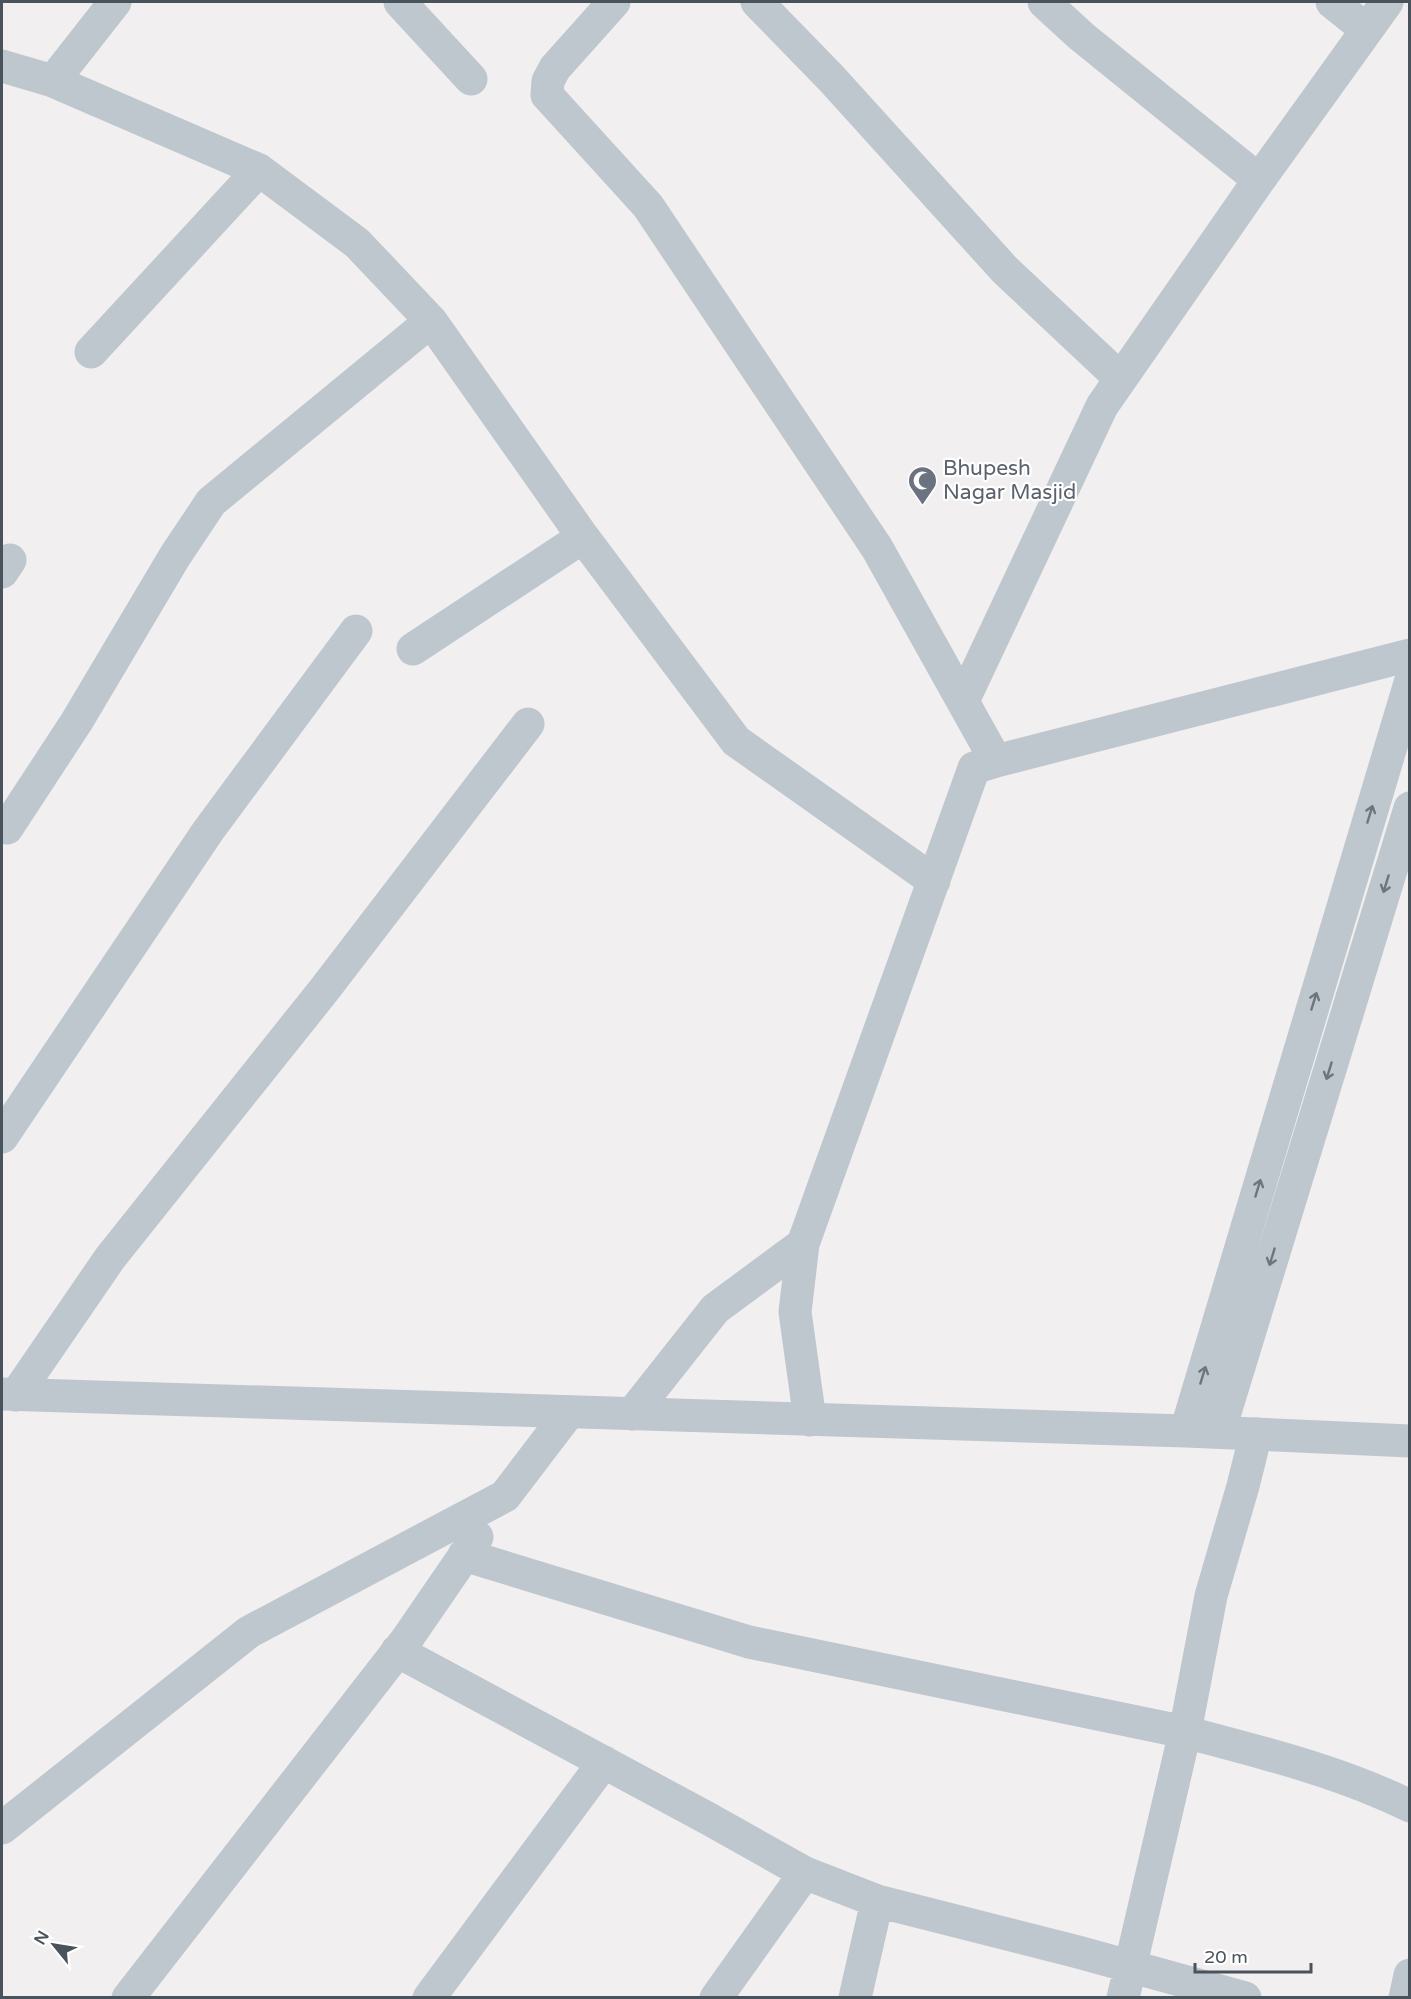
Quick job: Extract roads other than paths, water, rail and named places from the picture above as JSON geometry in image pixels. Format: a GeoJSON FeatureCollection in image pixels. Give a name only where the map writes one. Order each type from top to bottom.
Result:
{"type":"FeatureCollection","features":[{"type":"Feature","properties":{"kind":"street"},"geometry":{"type":"LineString","coordinates":[[53,81],[115,2]]}},
{"type":"Feature","properties":{"kind":"street"},"geometry":{"type":"LineString","coordinates":[[400,2],[471,79]]}},
{"type":"Feature","properties":{"kind":"street"},"geometry":{"type":"LineString","coordinates":[[614,2],[555,68],[548,81],[548,95],[648,206],[877,548],[996,761]]}},
{"type":"Feature","properties":{"kind":"street"},"geometry":{"type":"LineString","coordinates":[[757,2],[831,78],[1005,270],[1121,379]]}},
{"type":"Feature","properties":{"kind":"street"},"geometry":{"type":"LineString","coordinates":[[1044,2],[1081,36],[1259,180]]}},
{"type":"Feature","properties":{"kind":"street"},"geometry":{"type":"LineString","coordinates":[[1332,2],[1367,30]]}},
{"type":"Feature","properties":{"kind":"street"},"geometry":{"type":"LineString","coordinates":[[963,701],[1102,406],[1259,180],[1387,2]]}},
{"type":"Feature","properties":{"kind":"street"},"geometry":{"type":"LineString","coordinates":[[2,66],[53,81],[259,170],[357,243],[431,321],[583,537],[736,741],[934,881]]}},
{"type":"Feature","properties":{"kind":"street"},"geometry":{"type":"LineString","coordinates":[[91,352],[259,170]]}},
{"type":"Feature","properties":{"kind":"street"},"geometry":{"type":"LineString","coordinates":[[3,829],[77,721],[175,556],[211,502],[431,321]]}},
{"type":"Feature","properties":{"kind":"street"},"geometry":{"type":"LineString","coordinates":[[412,649],[583,537]]}},
{"type":"Feature","properties":{"kind":"street"},"geometry":{"type":"LineString","coordinates":[[2,1137],[208,831],[356,631]]}},
{"type":"Feature","properties":{"kind":"street"},"geometry":{"type":"LineString","coordinates":[[810,1420],[795,1312],[803,1244],[974,768],[1410,655]]}},
{"type":"Feature","properties":{"kind":"street"},"geometry":{"type":"LineString","coordinates":[[1186,1431],[1410,683]]}},
{"type":"Feature","properties":{"kind":"street"},"geometry":{"type":"LineString","coordinates":[[9,1394],[110,1258],[324,990],[528,724]]}},
{"type":"Feature","properties":{"kind":"street"},"geometry":{"type":"LineString","coordinates":[[1219,1432],[1410,808]]}},
{"type":"Feature","properties":{"kind":"street"},"geometry":{"type":"LineString","coordinates":[[632,1414],[715,1309],[803,1244]]}},
{"type":"Feature","properties":{"kind":"street"},"geometry":{"type":"LineString","coordinates":[[9,1394],[1219,1432],[1407,1443]]}},
{"type":"Feature","properties":{"kind":"street"},"geometry":{"type":"LineString","coordinates":[[128,1998],[397,1651],[506,1496],[569,1412]]}},
{"type":"Feature","properties":{"kind":"street"},"geometry":{"type":"LineString","coordinates":[[1123,1998],[1185,1732],[1211,1596],[1256,1434]]}},
{"type":"Feature","properties":{"kind":"street"},"geometry":{"type":"LineString","coordinates":[[2,1828],[249,1632],[506,1496]]}},
{"type":"Feature","properties":{"kind":"street"},"geometry":{"type":"LineString","coordinates":[[464,1556],[748,1642],[1185,1732],[1278,1757],[1388,1795],[1410,1806]]}},
{"type":"Feature","properties":{"kind":"street"},"geometry":{"type":"LineString","coordinates":[[397,1651],[805,1873],[877,1902],[1130,1966],[1245,1998]]}},
{"type":"Feature","properties":{"kind":"street"},"geometry":{"type":"LineString","coordinates":[[429,1998],[604,1762]]}},
{"type":"Feature","properties":{"kind":"street"},"geometry":{"type":"LineString","coordinates":[[716,1998],[805,1873]]}},
{"type":"Feature","properties":{"kind":"street"},"geometry":{"type":"LineString","coordinates":[[855,1998],[877,1902]]}},
{"type":"Feature","properties":{"kind":"street"},"geometry":{"type":"LineString","coordinates":[[1405,1998],[1410,1975]]}},
{"type":"Feature","properties":{"kind":"place","name":"Bhupesh Nagar Masjid"},"geometry":{"type":"Point","coordinates":[922,506]}}]}
